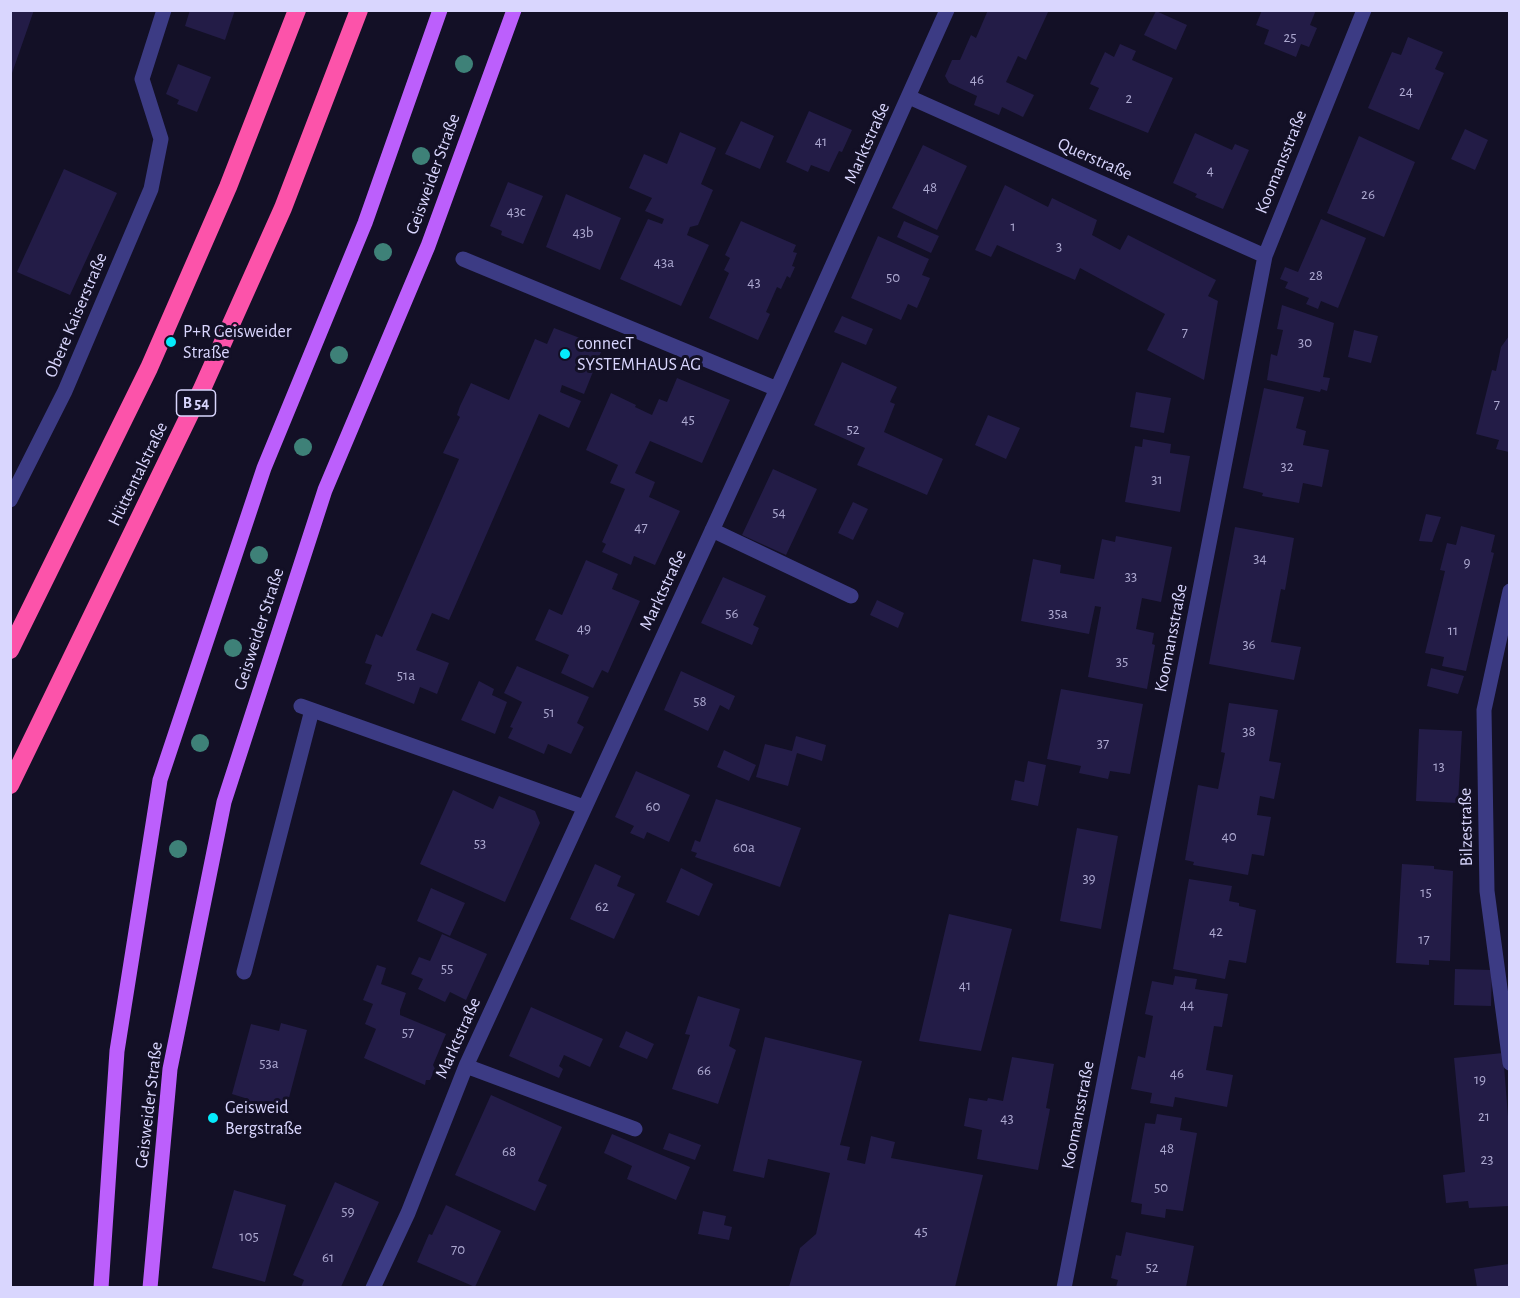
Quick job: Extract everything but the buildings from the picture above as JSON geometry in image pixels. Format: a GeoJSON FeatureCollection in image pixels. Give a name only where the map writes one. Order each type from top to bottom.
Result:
{"type":"FeatureCollection","features":[{"type":"Feature","properties":{"kind":"highway","name":"Hüttentalstraße"},"geometry":{"type":"LineString","coordinates":[[10,650],[149,368],[228,187],[297,10]]}},
{"type":"Feature","properties":{"kind":"highway","name":"Hüttentalstraße"},"geometry":{"type":"LineString","coordinates":[[10,785],[202,389],[283,208],[359,10]]}},
{"type":"Feature","properties":{"kind":"main road","name":"Geisweider Straße"},"geometry":{"type":"LineString","coordinates":[[101,1287],[117,1052],[160,780],[264,468],[365,223],[440,10]]}},
{"type":"Feature","properties":{"kind":"main road","name":"Geisweider Straße"},"geometry":{"type":"LineString","coordinates":[[150,1287],[170,1069],[224,802],[325,490],[428,246],[514,10]]}},
{"type":"Feature","properties":{"kind":"street","name":"Obere Kaiserstraße"},"geometry":{"type":"LineString","coordinates":[[10,500],[65,391],[151,189],[161,139],[142,79],[164,10]]}},
{"type":"Feature","properties":{"kind":"street","name":"Marktstraße"},"geometry":{"type":"LineString","coordinates":[[373,1287],[408,1213],[466,1066],[777,389],[947,10]]}},
{"type":"Feature","properties":{"kind":"street","name":"Koomansstraße"},"geometry":{"type":"LineString","coordinates":[[1064,1287],[1265,256],[1364,10]]}},
{"type":"Feature","properties":{"kind":"street","name":"Querstraße"},"geometry":{"type":"LineString","coordinates":[[909,97],[1265,256]]}},
{"type":"Feature","properties":{"kind":"street"},"geometry":{"type":"LineString","coordinates":[[463,259],[777,389]]}},
{"type":"Feature","properties":{"kind":"street"},"geometry":{"type":"LineString","coordinates":[[712,530],[851,596]]}},
{"type":"Feature","properties":{"kind":"street","name":"Bilzestraße"},"geometry":{"type":"LineString","coordinates":[[1509,591],[1484,710],[1487,891],[1509,1063]]}},
{"type":"Feature","properties":{"kind":"street"},"geometry":{"type":"LineString","coordinates":[[244,972],[306,708],[584,807]]}},
{"type":"Feature","properties":{"kind":"street"},"geometry":{"type":"LineString","coordinates":[[466,1066],[634,1129]]}},
{"type":"Feature","properties":{"kind":"place","name":"P+R Geisweider Straße"},"geometry":{"type":"Point","coordinates":[171,342]}},
{"type":"Feature","properties":{"kind":"place","name":"connecT SYSTEMHAUS AG"},"geometry":{"type":"Point","coordinates":[565,354]}},
{"type":"Feature","properties":{"kind":"place","name":"Geisweid Bergstraße"},"geometry":{"type":"Point","coordinates":[213,1118]}}]}
